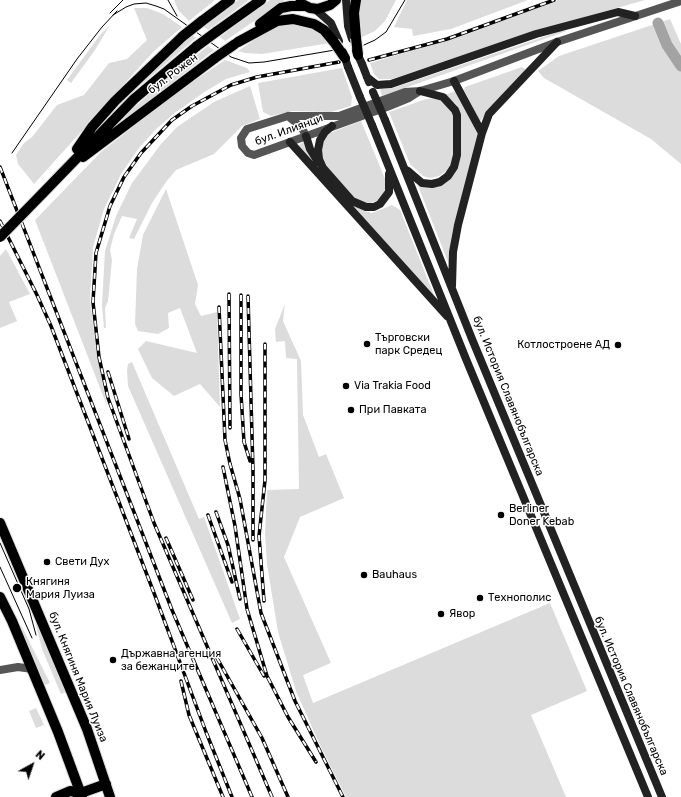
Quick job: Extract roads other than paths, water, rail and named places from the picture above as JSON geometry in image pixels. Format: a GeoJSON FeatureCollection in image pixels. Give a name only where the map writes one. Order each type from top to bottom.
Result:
{"type":"FeatureCollection","features":[{"type":"Feature","properties":{"kind":"main road","name":"бул. Рожен"},"geometry":{"type":"LineString","coordinates":[[0,237],[134,99],[197,46],[261,0]]}},
{"type":"Feature","properties":{"kind":"main road"},"geometry":{"type":"LineString","coordinates":[[315,9],[326,7],[336,0]]}},
{"type":"Feature","properties":{"kind":"main road"},"geometry":{"type":"LineString","coordinates":[[346,0],[348,26],[354,38],[360,60]]}},
{"type":"Feature","properties":{"kind":"main road"},"geometry":{"type":"LineString","coordinates":[[354,38],[354,13],[356,0]]}},
{"type":"Feature","properties":{"kind":"main road","name":"бул. Рожен"},"geometry":{"type":"LineString","coordinates":[[60,174],[92,127],[140,75],[183,36],[226,2]]}},
{"type":"Feature","properties":{"kind":"main road","name":"бул. Рожен"},"geometry":{"type":"LineString","coordinates":[[60,174],[278,10],[301,3]]}},
{"type":"Feature","properties":{"kind":"main road"},"geometry":{"type":"LineString","coordinates":[[301,3],[315,9],[331,23],[336,42],[346,62]]}},
{"type":"Feature","properties":{"kind":"main road"},"geometry":{"type":"LineString","coordinates":[[367,77],[377,85],[391,84],[536,34],[618,12],[635,16]]}},
{"type":"Feature","properties":{"kind":"main road"},"geometry":{"type":"LineString","coordinates":[[236,43],[277,21],[293,19],[314,24],[324,30],[336,42]]}},
{"type":"Feature","properties":{"kind":"main road"},"geometry":{"type":"LineString","coordinates":[[452,288],[454,252],[458,225],[482,133],[489,114],[557,42]]}},
{"type":"Feature","properties":{"kind":"main road","name":"бул. История Славянобългарска"},"geometry":{"type":"LineString","coordinates":[[360,60],[452,288],[662,797]]}},
{"type":"Feature","properties":{"kind":"main road","name":"бул. История Славянобългарска"},"geometry":{"type":"LineString","coordinates":[[346,62],[648,797]]}},
{"type":"Feature","properties":{"kind":"main road"},"geometry":{"type":"LineString","coordinates":[[454,80],[482,133]]}},
{"type":"Feature","properties":{"kind":"main road"},"geometry":{"type":"LineString","coordinates":[[403,165],[416,180],[422,183],[432,184],[440,182],[448,176],[454,166],[457,156],[457,115],[455,110],[443,97],[420,91]]}},
{"type":"Feature","properties":{"kind":"main road"},"geometry":{"type":"LineString","coordinates":[[326,172],[320,164],[318,150],[322,136],[332,126]]}},
{"type":"Feature","properties":{"kind":"main road"},"geometry":{"type":"LineString","coordinates":[[306,136],[313,155],[326,172],[352,201],[359,205],[370,208],[380,204],[388,195],[390,185],[388,166]]}},
{"type":"Feature","properties":{"kind":"main road"},"geometry":{"type":"LineString","coordinates":[[290,142],[451,320]]}},
{"type":"Feature","properties":{"kind":"main road","name":"бул. Княгиня Мария Луиза"},"geometry":{"type":"LineString","coordinates":[[0,523],[87,729],[110,797]]}},
{"type":"Feature","properties":{"kind":"main road"},"geometry":{"type":"LineString","coordinates":[[0,597],[58,732],[80,796]]}},
{"type":"Feature","properties":{"kind":"main road"},"geometry":{"type":"LineString","coordinates":[[80,796],[106,784]]}},
{"type":"Feature","properties":{"kind":"main road"},"geometry":{"type":"LineString","coordinates":[[56,797],[70,791],[80,796]]}},
{"type":"Feature","properties":{"kind":"street","name":"бул. Илиянци"},"geometry":{"type":"LineString","coordinates":[[420,91],[409,98],[254,155],[245,151],[241,142],[242,135],[247,129],[288,116],[339,116],[405,92],[420,91],[454,80],[557,42],[681,1]]}},
{"type":"Feature","properties":{"kind":"street"},"geometry":{"type":"LineString","coordinates":[[288,116],[302,128],[306,136]]}},
{"type":"Feature","properties":{"kind":"street"},"geometry":{"type":"LineString","coordinates":[[0,670],[18,667],[32,669]]}},
{"type":"Feature","properties":{"kind":"waterway"},"geometry":{"type":"LineString","coordinates":[[658,23],[667,45],[681,66]]}},
{"type":"Feature","properties":{"kind":"tram line"},"geometry":{"type":"LineString","coordinates":[[110,13],[123,0]]}},
{"type":"Feature","properties":{"kind":"tram line"},"geometry":{"type":"LineString","coordinates":[[168,0],[177,16]]}},
{"type":"Feature","properties":{"kind":"tram line"},"geometry":{"type":"LineString","coordinates":[[364,45],[375,40],[386,32],[405,0]]}},
{"type":"Feature","properties":{"kind":"tram line"},"geometry":{"type":"LineString","coordinates":[[113,15],[134,4],[146,3],[156,6],[164,9],[231,57],[249,63],[264,62],[335,50]]}},
{"type":"Feature","properties":{"kind":"tram line"},"geometry":{"type":"LineString","coordinates":[[12,153],[77,59],[102,27],[117,11]]}},
{"type":"Feature","properties":{"kind":"tram line"},"geometry":{"type":"LineString","coordinates":[[0,543],[29,609],[36,635]]}},
{"type":"Feature","properties":{"kind":"tram line"},"geometry":{"type":"LineString","coordinates":[[0,567],[32,638]]}},
{"type":"Feature","properties":{"kind":"railway"},"geometry":{"type":"LineString","coordinates":[[369,60],[447,39],[554,0]]}},
{"type":"Feature","properties":{"kind":"railway"},"geometry":{"type":"LineString","coordinates":[[272,797],[154,523],[108,398],[99,357],[93,302],[96,253],[110,206],[124,177],[141,153],[172,120],[192,106],[231,85],[257,77],[339,62]]}},
{"type":"Feature","properties":{"kind":"railway"},"geometry":{"type":"LineString","coordinates":[[0,167],[172,610],[252,797]]}},
{"type":"Feature","properties":{"kind":"railway"},"geometry":{"type":"LineString","coordinates":[[0,221],[51,326],[232,797]]}},
{"type":"Feature","properties":{"kind":"railway"},"geometry":{"type":"LineString","coordinates":[[229,294],[230,428]]}},
{"type":"Feature","properties":{"kind":"railway"},"geometry":{"type":"LineString","coordinates":[[241,295],[241,394],[244,442],[250,461]]}},
{"type":"Feature","properties":{"kind":"railway"},"geometry":{"type":"LineString","coordinates":[[248,296],[253,470],[253,540]]}},
{"type":"Feature","properties":{"kind":"railway"},"geometry":{"type":"LineString","coordinates":[[219,307],[225,440],[240,499],[261,613],[295,701],[343,797]]}},
{"type":"Feature","properties":{"kind":"railway"},"geometry":{"type":"LineString","coordinates":[[264,601],[259,536],[265,480],[265,344]]}},
{"type":"Feature","properties":{"kind":"railway"},"geometry":{"type":"LineString","coordinates":[[108,372],[129,439]]}},
{"type":"Feature","properties":{"kind":"railway"},"geometry":{"type":"LineString","coordinates":[[223,467],[235,526],[247,609],[267,676],[288,717],[316,762]]}},
{"type":"Feature","properties":{"kind":"railway"},"geometry":{"type":"LineString","coordinates":[[216,512],[228,545],[240,599]]}},
{"type":"Feature","properties":{"kind":"railway"},"geometry":{"type":"LineString","coordinates":[[208,515],[232,582]]}},
{"type":"Feature","properties":{"kind":"railway"},"geometry":{"type":"LineString","coordinates":[[166,538],[193,600]]}},
{"type":"Feature","properties":{"kind":"railway"},"geometry":{"type":"LineString","coordinates":[[237,629],[264,676]]}},
{"type":"Feature","properties":{"kind":"railway"},"geometry":{"type":"LineString","coordinates":[[217,658],[262,738],[288,797]]}},
{"type":"Feature","properties":{"kind":"railway"},"geometry":{"type":"LineString","coordinates":[[181,681],[189,715],[223,797]]}},
{"type":"Feature","properties":{"kind":"place","name":"Търговски парк Средец"},"geometry":{"type":"Point","coordinates":[367,344]}},
{"type":"Feature","properties":{"kind":"place","name":"Котлостроене АД"},"geometry":{"type":"Point","coordinates":[618,345]}},
{"type":"Feature","properties":{"kind":"place","name":"Via Trakia Food"},"geometry":{"type":"Point","coordinates":[346,386]}},
{"type":"Feature","properties":{"kind":"place","name":"При Павката"},"geometry":{"type":"Point","coordinates":[351,410]}},
{"type":"Feature","properties":{"kind":"place","name":"Berliner Doner Kebab"},"geometry":{"type":"Point","coordinates":[501,515]}},
{"type":"Feature","properties":{"kind":"place","name":"Свети Дух"},"geometry":{"type":"Point","coordinates":[47,562]}},
{"type":"Feature","properties":{"kind":"place","name":"Bauhaus"},"geometry":{"type":"Point","coordinates":[364,575]}},
{"type":"Feature","properties":{"kind":"place","name":"Княгиня Мария Луиза"},"geometry":{"type":"Point","coordinates":[17,588]}},
{"type":"Feature","properties":{"kind":"place","name":"Технополис"},"geometry":{"type":"Point","coordinates":[480,598]}},
{"type":"Feature","properties":{"kind":"place","name":"Явор"},"geometry":{"type":"Point","coordinates":[441,614]}},
{"type":"Feature","properties":{"kind":"place","name":"Държавна агенция за бежанците"},"geometry":{"type":"Point","coordinates":[113,660]}}]}
